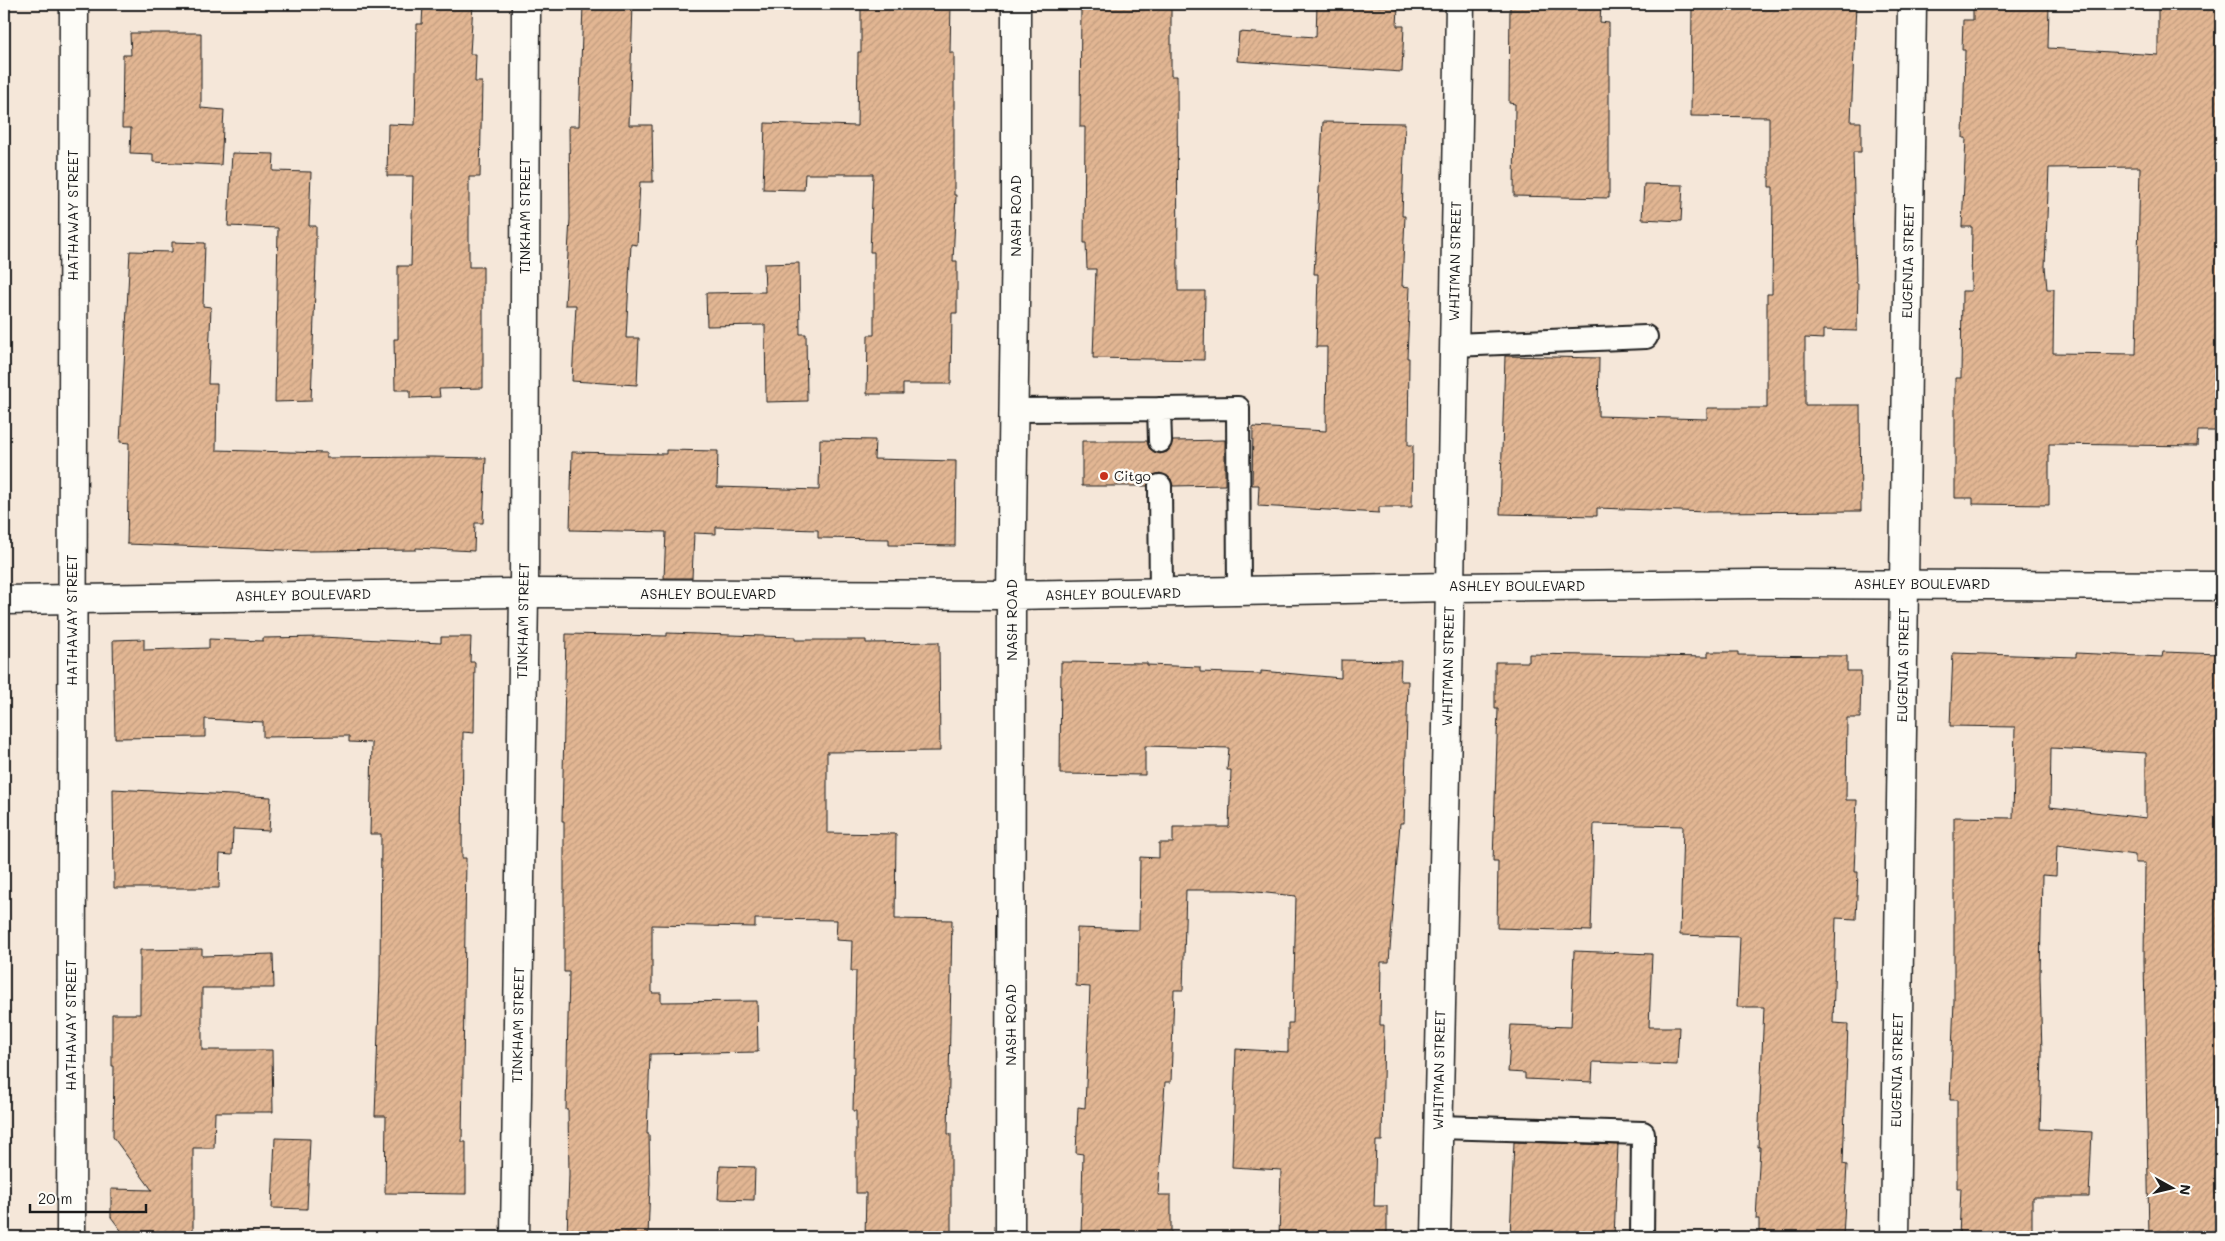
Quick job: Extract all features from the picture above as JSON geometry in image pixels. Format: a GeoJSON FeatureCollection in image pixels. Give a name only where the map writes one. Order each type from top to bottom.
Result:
{"type":"FeatureCollection","features":[{"type":"Feature","properties":{"kind":"street","name":"HATHAWAY STREET"},"geometry":{"type":"LineString","coordinates":[[71,1237],[74,4]]}},
{"type":"Feature","properties":{"kind":"street","name":"TINKHAM STREET"},"geometry":{"type":"LineString","coordinates":[[515,1237],[524,593],[526,4]]}},
{"type":"Feature","properties":{"kind":"street","name":"NASH ROAD"},"geometry":{"type":"LineString","coordinates":[[1010,1237],[1011,595],[1016,4]]}},
{"type":"Feature","properties":{"kind":"street","name":"WHITMAN STREET"},"geometry":{"type":"LineString","coordinates":[[1436,1237],[1460,4]]}},
{"type":"Feature","properties":{"kind":"street","name":"EUGENIA STREET"},"geometry":{"type":"LineString","coordinates":[[1895,1237],[1912,4]]}},
{"type":"Feature","properties":{"kind":"street","name":"ASHLEY BOULEVARD"},"geometry":{"type":"LineString","coordinates":[[4,600],[524,593],[1011,595],[1238,592],[1450,586],[1904,583],[2221,586]]}},
{"type":"Feature","properties":{"kind":"lane"},"geometry":{"type":"LineString","coordinates":[[1454,345],[1646,337]]}},
{"type":"Feature","properties":{"kind":"lane"},"geometry":{"type":"LineString","coordinates":[[1014,410],[1238,408],[1238,592]]}},
{"type":"Feature","properties":{"kind":"lane"},"geometry":{"type":"LineString","coordinates":[[1160,409],[1160,441]]}},
{"type":"Feature","properties":{"kind":"lane"},"geometry":{"type":"LineString","coordinates":[[1160,486],[1161,593]]}},
{"type":"Feature","properties":{"kind":"lane"},"geometry":{"type":"LineString","coordinates":[[1438,1127],[1643,1134],[1642,1237]]}},
{"type":"Feature","properties":{"kind":"building"},"geometry":{"type":"Polygon","coordinates":[[[423,4],[473,4],[470,54],[476,54],[475,82],[482,82],[480,177],[469,177],[469,267],[483,267],[483,388],[439,389],[440,397],[410,398],[410,390],[395,390],[394,339],[398,339],[398,266],[411,266],[413,176],[387,176],[388,124],[415,125],[417,24],[422,24],[423,4]]]}},
{"type":"Feature","properties":{"kind":"building"},"geometry":{"type":"Polygon","coordinates":[[[583,4],[633,4],[629,125],[652,125],[653,182],[640,182],[637,245],[631,244],[626,338],[639,338],[637,385],[572,381],[576,305],[565,305],[570,219],[569,126],[579,126],[583,4]]]}},
{"type":"Feature","properties":{"kind":"building"},"geometry":{"type":"Polygon","coordinates":[[[861,4],[951,4],[950,53],[954,53],[954,195],[956,195],[953,261],[957,261],[957,313],[952,313],[951,384],[903,384],[903,394],[867,394],[868,335],[874,335],[874,252],[870,252],[873,174],[805,174],[804,190],[763,189],[765,123],[857,126],[858,52],[861,52],[861,4]]]}},
{"type":"Feature","properties":{"kind":"building"},"geometry":{"type":"Polygon","coordinates":[[[1081,4],[1171,4],[1171,76],[1177,76],[1178,291],[1205,291],[1204,360],[1093,358],[1096,269],[1087,269],[1086,243],[1084,243],[1085,127],[1080,127],[1081,4]]]}},
{"type":"Feature","properties":{"kind":"building"},"geometry":{"type":"Polygon","coordinates":[[[1317,4],[1398,7],[1397,26],[1404,26],[1402,72],[1237,61],[1239,32],[1316,37],[1317,4]]]}},
{"type":"Feature","properties":{"kind":"building"},"geometry":{"type":"Polygon","coordinates":[[[1510,4],[1601,4],[1600,22],[1609,23],[1609,198],[1514,196],[1515,104],[1509,103],[1510,4]]]}},
{"type":"Feature","properties":{"kind":"building"},"geometry":{"type":"Polygon","coordinates":[[[1692,4],[1856,4],[1851,122],[1861,122],[1861,152],[1853,152],[1856,283],[1858,283],[1857,331],[1823,330],[1823,339],[1805,338],[1805,405],[1860,405],[1861,511],[1707,512],[1597,508],[1597,516],[1500,514],[1505,356],[1599,358],[1598,416],[1707,419],[1707,408],[1767,408],[1767,294],[1772,294],[1773,187],[1769,187],[1769,117],[1691,116],[1692,4]]]}},
{"type":"Feature","properties":{"kind":"building"},"geometry":{"type":"Polygon","coordinates":[[[1973,4],[2049,4],[2048,48],[2158,55],[2158,4],[2221,4],[2221,431],[2198,431],[2197,446],[2049,444],[2049,505],[1973,504],[1973,498],[1955,498],[1955,378],[1961,378],[1962,291],[1971,291],[1972,227],[1962,227],[1966,138],[1963,138],[1965,50],[1962,50],[1963,20],[1973,20],[1973,4]],[[2140,167],[2049,168],[2045,266],[2047,289],[2054,289],[2053,353],[2136,354],[2140,167]]]}},
{"type":"Feature","properties":{"kind":"building"},"geometry":{"type":"Polygon","coordinates":[[[130,33],[201,33],[201,108],[224,110],[221,165],[153,162],[153,154],[130,153],[131,128],[122,128],[123,55],[131,55],[130,33]]]}},
{"type":"Feature","properties":{"kind":"building"},"geometry":{"type":"Polygon","coordinates":[[[1323,122],[1405,123],[1402,216],[1405,216],[1402,286],[1410,287],[1407,358],[1409,358],[1408,445],[1413,445],[1412,507],[1379,507],[1379,513],[1258,506],[1259,485],[1252,485],[1253,427],[1326,431],[1327,347],[1316,347],[1318,274],[1314,274],[1323,122]]]}},
{"type":"Feature","properties":{"kind":"building"},"geometry":{"type":"Polygon","coordinates":[[[232,153],[274,154],[273,171],[311,172],[309,226],[316,226],[316,262],[311,401],[275,402],[278,228],[228,226],[232,153]]]}},
{"type":"Feature","properties":{"kind":"building"},"geometry":{"type":"Polygon","coordinates":[[[1644,184],[1683,185],[1681,221],[1642,219],[1644,184]]]}},
{"type":"Feature","properties":{"kind":"building"},"geometry":{"type":"Polygon","coordinates":[[[172,242],[205,243],[203,306],[211,307],[208,384],[217,384],[216,450],[326,453],[326,458],[486,458],[483,523],[475,523],[474,551],[416,548],[416,550],[308,551],[127,544],[129,443],[120,442],[130,251],[172,252],[172,242]]]}},
{"type":"Feature","properties":{"kind":"building"},"geometry":{"type":"Polygon","coordinates":[[[799,263],[800,334],[806,334],[807,401],[766,402],[765,325],[707,326],[706,293],[765,292],[764,264],[799,263]]]}},
{"type":"Feature","properties":{"kind":"building"},"geometry":{"type":"Polygon","coordinates":[[[820,439],[875,440],[874,459],[956,461],[955,546],[889,545],[889,539],[818,538],[818,530],[716,527],[716,534],[694,533],[692,578],[664,578],[666,532],[570,530],[572,452],[666,454],[666,450],[718,451],[717,487],[819,490],[820,439]]]}},
{"type":"Feature","properties":{"kind":"building"},"geometry":{"type":"Polygon","coordinates":[[[1225,440],[1225,485],[1173,486],[1171,479],[1160,473],[1153,475],[1147,486],[1082,486],[1082,441],[1147,441],[1149,448],[1160,454],[1167,452],[1173,441],[1225,440]]]}},
{"type":"Feature","properties":{"kind":"building"},"geometry":{"type":"Polygon","coordinates":[[[667,633],[795,637],[795,640],[866,640],[866,643],[939,642],[940,751],[827,752],[827,833],[896,834],[895,919],[952,920],[948,1134],[951,1134],[951,1237],[865,1237],[866,1193],[856,1193],[856,1111],[853,1111],[856,971],[851,971],[852,941],[836,940],[837,920],[755,919],[755,927],[652,925],[652,993],[661,993],[661,1002],[757,1001],[758,1052],[650,1054],[647,1134],[649,1134],[650,1184],[648,1237],[567,1237],[569,1174],[568,1110],[566,1110],[569,972],[564,972],[564,821],[562,821],[566,634],[667,636],[667,633]]]}},
{"type":"Feature","properties":{"kind":"building"},"geometry":{"type":"Polygon","coordinates":[[[321,637],[441,643],[441,637],[471,637],[470,662],[475,662],[474,733],[463,732],[462,858],[466,858],[462,1142],[466,1142],[466,1194],[385,1193],[386,1116],[375,1116],[380,977],[381,834],[370,834],[372,743],[349,742],[349,736],[263,737],[263,722],[205,719],[205,737],[115,738],[113,640],[144,639],[144,650],[209,648],[209,639],[263,641],[263,638],[321,637]]]}},
{"type":"Feature","properties":{"kind":"building"},"geometry":{"type":"Polygon","coordinates":[[[1708,652],[1738,652],[1738,655],[1847,656],[1847,671],[1861,671],[1860,718],[1847,718],[1846,800],[1857,800],[1854,872],[1858,872],[1856,919],[1836,918],[1833,1023],[1848,1024],[1843,1164],[1847,1165],[1843,1237],[1759,1237],[1759,1219],[1756,1219],[1764,1007],[1737,1007],[1740,937],[1680,935],[1683,826],[1594,824],[1591,931],[1497,928],[1498,861],[1493,861],[1498,709],[1495,709],[1495,662],[1529,662],[1529,654],[1708,657],[1708,652]]]}},
{"type":"Feature","properties":{"kind":"building"},"geometry":{"type":"Polygon","coordinates":[[[2163,652],[2221,654],[2219,1082],[2221,1082],[2221,1171],[2218,1237],[2149,1237],[2144,960],[2145,863],[2135,863],[2135,855],[2057,845],[2056,876],[2042,875],[2040,1129],[2092,1132],[2089,1197],[2032,1197],[2032,1237],[1959,1237],[1961,1188],[1957,1188],[1957,1100],[1950,1100],[1954,1001],[1954,817],[2013,818],[2015,727],[1950,726],[1953,653],[2076,657],[2076,653],[2162,657],[2163,652]],[[2051,748],[2050,807],[2146,818],[2146,753],[2051,748]]]}},
{"type":"Feature","properties":{"kind":"building"},"geometry":{"type":"Polygon","coordinates":[[[1341,660],[1401,661],[1400,681],[1408,681],[1404,823],[1400,823],[1389,962],[1381,962],[1380,1025],[1384,1025],[1382,1141],[1376,1141],[1374,1206],[1387,1206],[1387,1237],[1279,1237],[1281,1170],[1232,1167],[1236,1049],[1288,1052],[1288,1023],[1293,1023],[1296,896],[1237,890],[1186,890],[1183,990],[1174,990],[1171,1082],[1165,1082],[1158,1195],[1171,1195],[1171,1237],[1081,1237],[1083,1154],[1076,1153],[1078,1107],[1085,1108],[1090,987],[1076,986],[1077,928],[1139,930],[1140,857],[1159,858],[1159,843],[1173,843],[1173,827],[1229,827],[1231,770],[1227,770],[1229,748],[1145,746],[1145,775],[1060,774],[1061,662],[1147,663],[1147,665],[1200,667],[1200,672],[1261,674],[1261,671],[1341,678],[1341,660]]]}},
{"type":"Feature","properties":{"kind":"building"},"geometry":{"type":"Polygon","coordinates":[[[113,789],[271,797],[269,831],[233,829],[232,855],[220,854],[219,888],[114,888],[113,789]]]}},
{"type":"Feature","properties":{"kind":"building"},"geometry":{"type":"Polygon","coordinates":[[[202,949],[202,956],[273,954],[274,988],[202,988],[202,1050],[272,1050],[273,1112],[215,1112],[214,1148],[193,1148],[193,1237],[126,1237],[111,1217],[111,1189],[152,1190],[113,1137],[114,1066],[112,1066],[112,1014],[140,1014],[140,950],[202,949]]]}},
{"type":"Feature","properties":{"kind":"building"},"geometry":{"type":"Polygon","coordinates":[[[1574,951],[1652,954],[1649,1027],[1679,1027],[1677,1065],[1593,1062],[1592,1082],[1525,1079],[1525,1073],[1508,1072],[1511,1025],[1571,1027],[1574,951]]]}},
{"type":"Feature","properties":{"kind":"building"},"geometry":{"type":"Polygon","coordinates":[[[275,1138],[310,1139],[307,1209],[272,1208],[275,1138]]]}},
{"type":"Feature","properties":{"kind":"building"},"geometry":{"type":"Polygon","coordinates":[[[1514,1142],[1618,1145],[1614,1237],[1510,1237],[1514,1142]]]}},
{"type":"Feature","properties":{"kind":"building"},"geometry":{"type":"Polygon","coordinates":[[[720,1166],[755,1167],[754,1200],[718,1199],[720,1166]]]}},
{"type":"Feature","properties":{"kind":"place","name":"Citgo"},"geometry":{"type":"Point","coordinates":[1104,476]}}]}
